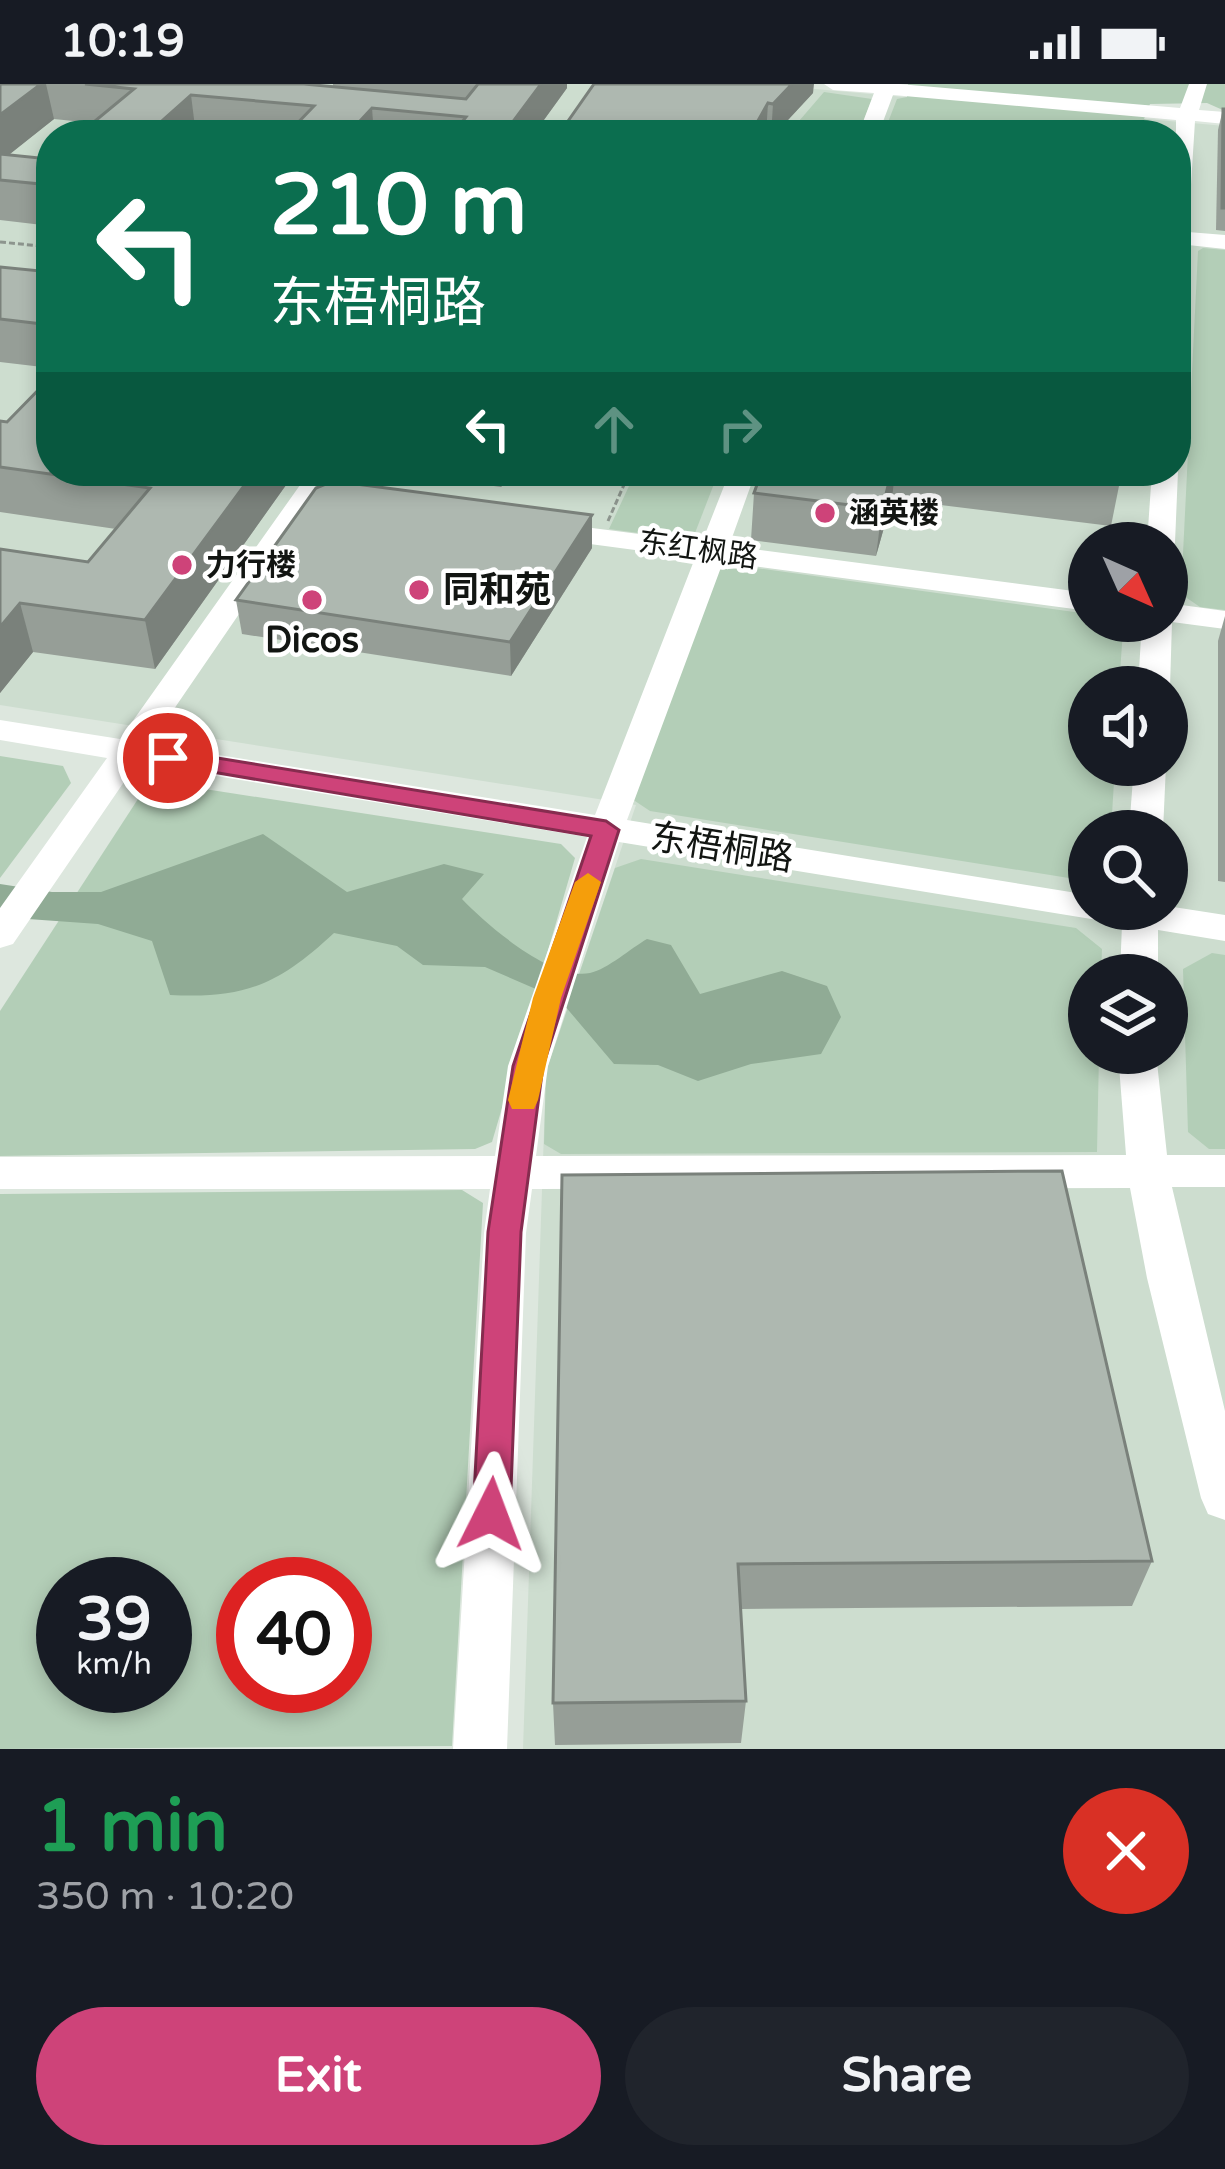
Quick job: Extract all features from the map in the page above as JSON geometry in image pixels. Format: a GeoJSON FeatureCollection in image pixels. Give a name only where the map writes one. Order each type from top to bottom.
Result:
{"type":"FeatureCollection","features":[{"type":"Feature","properties":{"kind":"street"},"geometry":{"type":"LineString","coordinates":[[833,84],[1175,120]]}},
{"type":"Feature","properties":{"kind":"street"},"geometry":{"type":"LineString","coordinates":[[1184,120],[1198,84]]}},
{"type":"Feature","properties":{"kind":"street"},"geometry":{"type":"LineString","coordinates":[[874,120],[886,86]]}},
{"type":"Feature","properties":{"kind":"street"},"geometry":{"type":"LineString","coordinates":[[1191,120],[1225,118]]}},
{"type":"Feature","properties":{"kind":"street"},"geometry":{"type":"LineString","coordinates":[[1191,238],[1225,242]]}},
{"type":"Feature","properties":{"kind":"street"},"geometry":{"type":"LineString","coordinates":[[0,935],[314,486]]}},
{"type":"Feature","properties":{"kind":"street"},"geometry":{"type":"LineString","coordinates":[[318,486],[348,503]]}},
{"type":"Feature","properties":{"kind":"street"},"geometry":{"type":"LineString","coordinates":[[480,1749],[505,1232],[528,1066],[606,830],[737,486]]}},
{"type":"Feature","properties":{"kind":"street"},"geometry":{"type":"LineString","coordinates":[[1162,522],[1164,486]]}},
{"type":"Feature","properties":{"kind":"street","name":"东红枫路"},"geometry":{"type":"LineString","coordinates":[[509,525],[1068,599]]}},
{"type":"Feature","properties":{"kind":"street"},"geometry":{"type":"LineString","coordinates":[[1188,615],[1225,620]]}},
{"type":"Feature","properties":{"kind":"street","name":"东梧桐路"},"geometry":{"type":"LineString","coordinates":[[0,730],[1068,904]]}},
{"type":"Feature","properties":{"kind":"street"},"geometry":{"type":"LineString","coordinates":[[1188,921],[1225,928]]}},
{"type":"Feature","properties":{"kind":"street"},"geometry":{"type":"LineString","coordinates":[[1139,1074],[1146,1172],[1168,1279],[1225,1498]]}},
{"type":"Feature","properties":{"kind":"street"},"geometry":{"type":"LineString","coordinates":[[0,1174],[1225,1172]]}},
{"type":"Feature","properties":{"kind":"path"},"geometry":{"type":"LineString","coordinates":[[0,242],[36,246]]}},
{"type":"Feature","properties":{"kind":"path"},"geometry":{"type":"LineString","coordinates":[[601,537],[623,486]]}},
{"type":"Feature","properties":{"kind":"shaded area"},"geometry":{"type":"Polygon","coordinates":[[[0,84],[759,84],[1158,120],[36,120],[36,486],[1191,486],[1191,123],[1225,126],[1225,1749],[523,1749],[546,1072],[636,805],[0,705],[0,84]]]}},
{"type":"Feature","properties":{"kind":"shaded area"},"geometry":{"type":"Polygon","coordinates":[[[908,84],[1225,84],[1225,111],[1207,103],[1150,104],[1147,120],[889,120],[897,99],[907,97],[908,84]]]}},
{"type":"Feature","properties":{"kind":"shaded area"},"geometry":{"type":"Polygon","coordinates":[[[824,92],[872,99],[864,120],[800,120],[824,92]]]}},
{"type":"Feature","properties":{"kind":"shaded area"},"geometry":{"type":"Polygon","coordinates":[[[1225,250],[1225,610],[1200,607],[1188,599],[1185,522],[1186,486],[1191,486],[1198,251],[1225,250]]]}},
{"type":"Feature","properties":{"kind":"shaded area"},"geometry":{"type":"Polygon","coordinates":[[[629,486],[713,486],[695,533],[676,538],[609,529],[629,486]]]}},
{"type":"Feature","properties":{"kind":"shaded area"},"geometry":{"type":"Polygon","coordinates":[[[734,565],[1068,611],[1068,642],[1122,642],[1120,666],[1068,666],[1068,786],[1114,786],[1112,810],[1068,810],[1068,878],[650,811],[632,799],[717,571],[734,565]]]}},
{"type":"Feature","properties":{"kind":"shaded area"},"geometry":{"type":"Polygon","coordinates":[[[0,756],[63,766],[71,783],[0,878],[0,756]]]}},
{"type":"Feature","properties":{"kind":"shaded area"},"geometry":{"type":"Polygon","coordinates":[[[166,783],[561,844],[575,858],[492,1142],[475,1149],[0,1156],[0,1011],[138,799],[166,783]]]}},
{"type":"Feature","properties":{"kind":"shaded area"},"geometry":{"type":"Polygon","coordinates":[[[263,834],[347,892],[444,864],[484,874],[462,899],[503,936],[557,968],[574,973],[597,971],[647,939],[671,945],[700,994],[782,971],[827,986],[841,1017],[821,1054],[751,1064],[698,1081],[658,1065],[614,1064],[559,999],[485,967],[423,965],[397,946],[334,933],[296,965],[260,985],[220,994],[170,995],[152,941],[98,924],[0,917],[0,884],[52,892],[101,892],[263,834]]]}},
{"type":"Feature","properties":{"kind":"shaded area"},"geometry":{"type":"Polygon","coordinates":[[[641,859],[1078,930],[1102,949],[1102,954],[1068,954],[1068,1074],[1099,1074],[1097,1152],[561,1154],[544,1144],[546,1072],[615,868],[641,859]]]}},
{"type":"Feature","properties":{"kind":"shaded area"},"geometry":{"type":"Polygon","coordinates":[[[1212,953],[1225,955],[1225,1149],[1209,1149],[1188,1132],[1188,966],[1212,953]]]}},
{"type":"Feature","properties":{"kind":"shaded area"},"geometry":{"type":"Polygon","coordinates":[[[462,1190],[483,1203],[452,1746],[0,1749],[0,1194],[462,1190]]]}},
{"type":"Feature","properties":{"kind":"building"},"geometry":{"type":"Polygon","coordinates":[[[0,84],[41,84],[0,115],[0,84]]]}},
{"type":"Feature","properties":{"kind":"building"},"geometry":{"type":"Polygon","coordinates":[[[85,84],[304,84],[466,99],[478,84],[541,84],[514,120],[464,120],[466,117],[372,108],[361,120],[300,120],[314,106],[191,95],[163,120],[96,120],[134,89],[85,84]]]}},
{"type":"Feature","properties":{"kind":"building"},"geometry":{"type":"Polygon","coordinates":[[[594,84],[792,84],[773,104],[768,103],[758,120],[569,120],[594,84]]]}},
{"type":"Feature","properties":{"kind":"building"},"geometry":{"type":"Polygon","coordinates":[[[1225,109],[1225,208],[1222,208],[1225,109]]]}},
{"type":"Feature","properties":{"kind":"building"},"geometry":{"type":"Polygon","coordinates":[[[0,154],[36,158],[36,184],[0,180],[0,154]]]}},
{"type":"Feature","properties":{"kind":"building"},"geometry":{"type":"Polygon","coordinates":[[[0,267],[36,271],[36,323],[0,319],[0,267]]]}},
{"type":"Feature","properties":{"kind":"building"},"geometry":{"type":"Polygon","coordinates":[[[36,392],[36,472],[0,467],[0,421],[7,422],[36,392]]]}},
{"type":"Feature","properties":{"kind":"building"},"geometry":{"type":"Polygon","coordinates":[[[136,486],[244,486],[145,620],[20,603],[0,627],[0,549],[88,562],[150,488],[136,486]]]}},
{"type":"Feature","properties":{"kind":"building","name":"同和苑"},"geometry":{"type":"Polygon","coordinates":[[[371,486],[592,515],[510,642],[236,600],[316,488],[371,486]]]}},
{"type":"Feature","properties":{"kind":"building"},"geometry":{"type":"Polygon","coordinates":[[[757,486],[888,486],[882,509],[754,493],[757,486]]]}},
{"type":"Feature","properties":{"kind":"building"},"geometry":{"type":"Polygon","coordinates":[[[1062,1171],[1152,1561],[738,1564],[746,1701],[553,1703],[562,1175],[1062,1171]]]}},
{"type":"Feature","properties":{"kind":"slow traffic"},"geometry":{"type":"LineString","coordinates":[[523,1100],[547,998],[588,882]]}},
{"type":"Feature","properties":{"kind":"place","name":"涵英楼"},"geometry":{"type":"Point","coordinates":[825,513]}},
{"type":"Feature","properties":{"kind":"place","name":"力行楼"},"geometry":{"type":"Point","coordinates":[182,565]}},
{"type":"Feature","properties":{"kind":"place","name":"同和苑"},"geometry":{"type":"Point","coordinates":[419,590]}},
{"type":"Feature","properties":{"kind":"place","name":"Dicos"},"geometry":{"type":"Point","coordinates":[312,600]}},
{"type":"Feature","properties":{"kind":"route"},"geometry":{"type":"LineString","coordinates":[[168,758],[606,830],[528,1066],[505,1232],[491,1514]]}}]}
